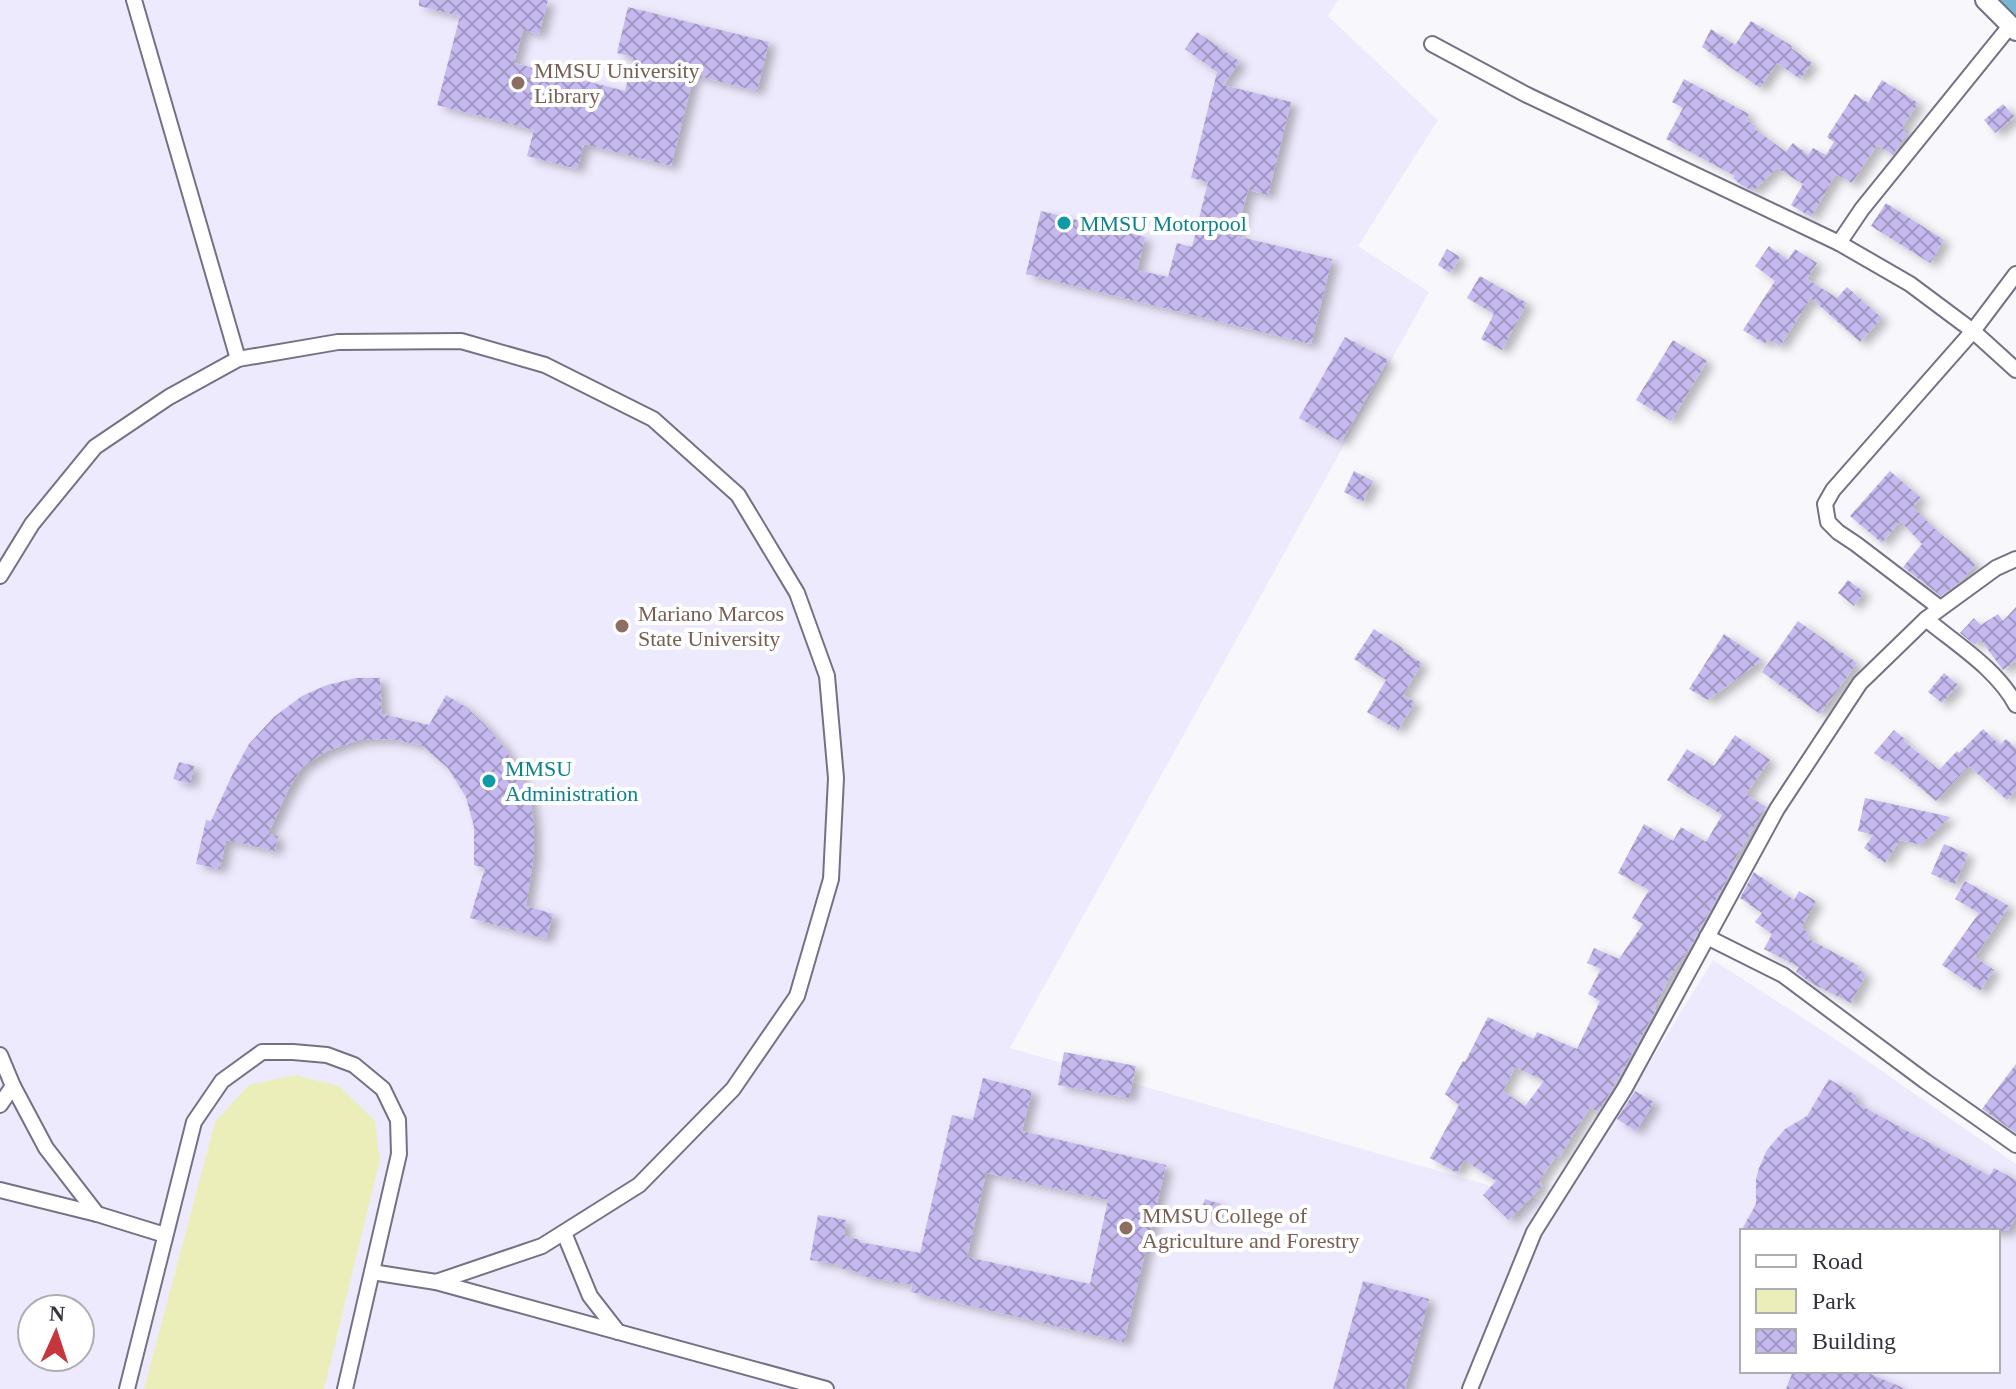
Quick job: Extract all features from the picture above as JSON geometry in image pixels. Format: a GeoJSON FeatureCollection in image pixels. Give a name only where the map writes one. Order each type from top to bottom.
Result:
{"type":"FeatureCollection","features":[{"type":"Feature","properties":{"kind":"street"},"geometry":{"type":"LineString","coordinates":[[134,0],[238,359]]}},
{"type":"Feature","properties":{"kind":"street"},"geometry":{"type":"LineString","coordinates":[[1839,243],[1862,209],[2013,29],[1985,0]]}},
{"type":"Feature","properties":{"kind":"street"},"geometry":{"type":"LineString","coordinates":[[1432,44],[1527,95],[1839,243],[1910,284],[1973,331],[2016,370]]}},
{"type":"Feature","properties":{"kind":"street"},"geometry":{"type":"LineString","coordinates":[[1940,608],[1838,532],[1828,522],[1825,504],[1833,490],[1973,331],[2016,274]]}},
{"type":"Feature","properties":{"kind":"street"},"geometry":{"type":"LineString","coordinates":[[0,576],[32,524],[95,447],[169,397],[238,359],[338,342],[461,341],[545,365],[653,419],[738,495],[797,593],[827,676],[836,778],[831,879],[797,996],[733,1089],[639,1185],[542,1246],[436,1282]]}},
{"type":"Feature","properties":{"kind":"street"},"geometry":{"type":"LineString","coordinates":[[1470,1389],[1534,1232],[1625,1088],[1777,809],[1860,683],[1926,619],[1996,568],[2016,559]]}},
{"type":"Feature","properties":{"kind":"street"},"geometry":{"type":"LineString","coordinates":[[1926,619],[1980,663],[2003,685],[2016,705]]}},
{"type":"Feature","properties":{"kind":"street"},"geometry":{"type":"LineString","coordinates":[[1707,937],[1783,975],[2016,1145]]}},
{"type":"Feature","properties":{"kind":"street"},"geometry":{"type":"LineString","coordinates":[[127,1389],[194,1122],[222,1081],[262,1052],[327,1055],[354,1065],[383,1089],[398,1120],[399,1154],[345,1389]]}},
{"type":"Feature","properties":{"kind":"street"},"geometry":{"type":"LineString","coordinates":[[0,1055],[46,1148],[97,1214]]}},
{"type":"Feature","properties":{"kind":"street"},"geometry":{"type":"LineString","coordinates":[[0,1105],[13,1086]]}},
{"type":"Feature","properties":{"kind":"street"},"geometry":{"type":"LineString","coordinates":[[0,1190],[165,1235]]}},
{"type":"Feature","properties":{"kind":"street"},"geometry":{"type":"LineString","coordinates":[[564,1233],[590,1296],[619,1332]]}},
{"type":"Feature","properties":{"kind":"street"},"geometry":{"type":"LineString","coordinates":[[372,1272],[436,1282],[826,1389]]}},
{"type":"Feature","properties":{"kind":"shaded area","name":"Mariano Marcos State University"},"geometry":{"type":"Polygon","coordinates":[[[0,0],[1338,0],[1328,16],[1438,120],[1358,246],[1429,292],[1010,1048],[1561,1206],[1713,960],[1834,1038],[2016,1164],[2016,1389],[0,1389],[0,0]]]}},
{"type":"Feature","properties":{"kind":"green space"},"geometry":{"type":"Polygon","coordinates":[[[294,1075],[339,1086],[375,1121],[380,1160],[324,1389],[144,1389],[215,1122],[249,1085],[294,1075]]]}},
{"type":"Feature","properties":{"kind":"building","name":"MMSU University Library"},"geometry":{"type":"Polygon","coordinates":[[[419,0],[548,0],[539,34],[523,30],[514,63],[625,91],[633,57],[617,53],[628,7],[769,42],[757,91],[694,75],[671,166],[584,144],[577,169],[527,156],[534,130],[437,105],[460,16],[419,6],[419,0]]]}},
{"type":"Feature","properties":{"kind":"building"},"geometry":{"type":"Polygon","coordinates":[[[1751,21],[1792,46],[1812,63],[1800,79],[1777,63],[1760,88],[1702,47],[1711,29],[1735,45],[1751,21]]]}},
{"type":"Feature","properties":{"kind":"building","name":"MMSU Motorpool"},"geometry":{"type":"Polygon","coordinates":[[[1197,32],[1240,62],[1223,85],[1291,102],[1268,195],[1248,190],[1236,236],[1332,259],[1311,344],[1026,274],[1041,211],[1145,237],[1137,270],[1168,277],[1177,243],[1192,247],[1208,182],[1191,178],[1217,72],[1185,49],[1197,32]]]}},
{"type":"Feature","properties":{"kind":"building"},"geometry":{"type":"Polygon","coordinates":[[[1684,79],[1749,114],[1746,120],[1786,152],[1793,143],[1808,155],[1813,148],[1826,155],[1834,142],[1827,137],[1855,94],[1868,103],[1882,80],[1918,103],[1902,128],[1908,132],[1893,155],[1877,145],[1852,183],[1836,174],[1811,217],[1791,205],[1803,184],[1777,168],[1753,191],[1741,185],[1733,178],[1735,176],[1666,139],[1683,108],[1672,102],[1684,79]]]}},
{"type":"Feature","properties":{"kind":"building"},"geometry":{"type":"Polygon","coordinates":[[[2003,104],[2015,117],[1995,133],[1984,120],[2003,104]]]}},
{"type":"Feature","properties":{"kind":"building"},"geometry":{"type":"Polygon","coordinates":[[[1886,203],[1944,240],[1930,263],[1871,226],[1886,203]]]}},
{"type":"Feature","properties":{"kind":"building"},"geometry":{"type":"Polygon","coordinates":[[[1769,246],[1788,260],[1795,249],[1817,263],[1807,279],[1837,298],[1847,287],[1882,318],[1860,342],[1811,298],[1780,346],[1768,339],[1765,344],[1743,330],[1775,281],[1755,266],[1769,246]]]}},
{"type":"Feature","properties":{"kind":"building"},"geometry":{"type":"Polygon","coordinates":[[[1447,249],[1460,257],[1450,273],[1438,265],[1447,249]]]}},
{"type":"Feature","properties":{"kind":"building"},"geometry":{"type":"Polygon","coordinates":[[[1480,276],[1527,303],[1502,350],[1481,339],[1494,314],[1467,298],[1480,276]]]}},
{"type":"Feature","properties":{"kind":"building"},"geometry":{"type":"Polygon","coordinates":[[[1345,337],[1388,360],[1341,442],[1299,418],[1345,337]]]}},
{"type":"Feature","properties":{"kind":"building"},"geometry":{"type":"Polygon","coordinates":[[[1673,340],[1707,361],[1671,421],[1636,400],[1673,340]]]}},
{"type":"Feature","properties":{"kind":"building"},"geometry":{"type":"Polygon","coordinates":[[[1354,471],[1373,481],[1363,502],[1344,492],[1354,471]]]}},
{"type":"Feature","properties":{"kind":"building"},"geometry":{"type":"Polygon","coordinates":[[[1890,471],[1921,498],[1913,507],[1976,564],[1961,581],[1941,596],[1903,567],[1922,544],[1900,521],[1882,543],[1850,516],[1890,471]]]}},
{"type":"Feature","properties":{"kind":"building"},"geometry":{"type":"Polygon","coordinates":[[[1848,580],[1864,592],[1854,606],[1838,593],[1848,580]]]}},
{"type":"Feature","properties":{"kind":"building"},"geometry":{"type":"Polygon","coordinates":[[[2016,607],[2016,661],[2003,670],[1980,639],[1975,645],[1960,633],[1974,618],[1981,625],[1998,614],[2003,621],[2016,607]]]}},
{"type":"Feature","properties":{"kind":"building"},"geometry":{"type":"Polygon","coordinates":[[[1798,621],[1857,663],[1820,714],[1762,672],[1798,621]]]}},
{"type":"Feature","properties":{"kind":"building"},"geometry":{"type":"Polygon","coordinates":[[[1374,629],[1422,663],[1403,695],[1415,702],[1398,730],[1367,712],[1386,680],[1354,659],[1374,629]]]}},
{"type":"Feature","properties":{"kind":"building"},"geometry":{"type":"Polygon","coordinates":[[[1724,634],[1762,660],[1708,700],[1689,689],[1724,634]]]}},
{"type":"Feature","properties":{"kind":"building"},"geometry":{"type":"Polygon","coordinates":[[[1944,673],[1958,685],[1942,703],[1928,692],[1944,673]]]}},
{"type":"Feature","properties":{"kind":"building","name":"MMSU Administration"},"geometry":{"type":"Polygon","coordinates":[[[356,678],[380,678],[382,714],[429,725],[446,695],[466,707],[505,748],[530,795],[534,855],[526,906],[553,914],[546,939],[470,918],[485,868],[474,865],[474,827],[466,797],[448,768],[421,745],[390,739],[359,740],[327,751],[302,767],[288,790],[268,834],[278,836],[275,851],[226,840],[220,869],[196,864],[206,820],[211,821],[249,744],[274,717],[302,696],[327,685],[356,678]]]}},
{"type":"Feature","properties":{"kind":"building"},"geometry":{"type":"Polygon","coordinates":[[[1983,729],[2000,745],[2006,739],[2016,748],[2016,790],[2007,800],[1969,766],[1936,801],[1887,760],[1874,753],[1894,730],[1939,770],[1983,729]]]}},
{"type":"Feature","properties":{"kind":"building"},"geometry":{"type":"Polygon","coordinates":[[[1735,735],[1770,760],[1746,794],[1766,807],[1735,859],[1737,861],[1691,946],[1670,976],[1656,1010],[1598,1112],[1590,1107],[1559,1158],[1556,1156],[1539,1181],[1543,1185],[1509,1220],[1483,1195],[1496,1181],[1464,1160],[1457,1173],[1430,1158],[1459,1105],[1445,1094],[1488,1017],[1534,1039],[1537,1032],[1577,1049],[1600,1001],[1588,994],[1601,969],[1587,963],[1594,948],[1619,959],[1643,924],[1632,918],[1649,890],[1618,873],[1644,824],[1673,841],[1681,827],[1706,842],[1722,815],[1667,780],[1687,749],[1714,766],[1735,735]],[[1515,1067],[1503,1091],[1525,1106],[1544,1081],[1515,1067]]]}},
{"type":"Feature","properties":{"kind":"building"},"geometry":{"type":"Polygon","coordinates":[[[179,762],[194,766],[190,784],[173,779],[179,762]]]}},
{"type":"Feature","properties":{"kind":"building"},"geometry":{"type":"Polygon","coordinates":[[[1865,798],[1950,817],[1921,845],[1900,840],[1885,863],[1864,848],[1873,835],[1858,831],[1865,798]]]}},
{"type":"Feature","properties":{"kind":"building"},"geometry":{"type":"Polygon","coordinates":[[[1944,844],[1968,854],[1955,884],[1931,874],[1944,844]]]}},
{"type":"Feature","properties":{"kind":"building"},"geometry":{"type":"Polygon","coordinates":[[[1754,872],[1794,900],[1799,891],[1816,901],[1801,928],[1810,933],[1807,938],[1859,966],[1857,969],[1866,974],[1851,1003],[1811,983],[1796,972],[1799,967],[1764,949],[1772,934],[1755,922],[1762,913],[1740,898],[1754,872]]]}},
{"type":"Feature","properties":{"kind":"building"},"geometry":{"type":"Polygon","coordinates":[[[1965,881],[2009,906],[1975,957],[1994,970],[1980,991],[1942,965],[1979,913],[1955,899],[1965,881]]]}},
{"type":"Feature","properties":{"kind":"building"},"geometry":{"type":"Polygon","coordinates":[[[1064,1052],[1136,1066],[1129,1098],[1058,1085],[1064,1052]]]}},
{"type":"Feature","properties":{"kind":"building"},"geometry":{"type":"Polygon","coordinates":[[[2016,1064],[2016,1133],[1982,1109],[2016,1064]]]}},
{"type":"Feature","properties":{"kind":"building","name":"MMSU College of Agriculture and Forestry"},"geometry":{"type":"Polygon","coordinates":[[[983,1078],[1032,1091],[1022,1131],[1166,1165],[1124,1342],[911,1292],[912,1285],[861,1276],[862,1273],[840,1268],[841,1265],[810,1260],[818,1215],[846,1220],[844,1236],[859,1242],[920,1253],[952,1115],[973,1120],[983,1078]],[[986,1173],[967,1257],[1090,1284],[1108,1200],[986,1173]]]}},
{"type":"Feature","properties":{"kind":"building"},"geometry":{"type":"Polygon","coordinates":[[[1829,1079],[1857,1096],[1854,1102],[1990,1176],[1994,1168],[2016,1180],[2016,1217],[2008,1231],[1742,1229],[1756,1204],[1756,1179],[1767,1150],[1785,1129],[1807,1116],[1829,1079]]]}},
{"type":"Feature","properties":{"kind":"building"},"geometry":{"type":"Polygon","coordinates":[[[1635,1091],[1654,1102],[1636,1131],[1617,1119],[1635,1091]]]}},
{"type":"Feature","properties":{"kind":"building"},"geometry":{"type":"Polygon","coordinates":[[[1205,1199],[1220,1204],[1215,1220],[1200,1214],[1205,1199]]]}},
{"type":"Feature","properties":{"kind":"building"},"geometry":{"type":"Polygon","coordinates":[[[1363,1281],[1429,1299],[1405,1389],[1333,1389],[1363,1281]]]}},
{"type":"Feature","properties":{"kind":"building"},"geometry":{"type":"Polygon","coordinates":[[[1792,1373],[1868,1373],[1906,1389],[1786,1389],[1792,1373]]]}},
{"type":"Feature","properties":{"kind":"waterway"},"geometry":{"type":"LineString","coordinates":[[1999,0],[2016,19]]}},
{"type":"Feature","properties":{"kind":"place","name":"MMSU University Library"},"geometry":{"type":"Point","coordinates":[518,83]}},
{"type":"Feature","properties":{"kind":"place","name":"MMSU Motorpool"},"geometry":{"type":"Point","coordinates":[1064,223]}},
{"type":"Feature","properties":{"kind":"place","name":"Mariano Marcos State University"},"geometry":{"type":"Point","coordinates":[622,626]}},
{"type":"Feature","properties":{"kind":"place","name":"MMSU Administration"},"geometry":{"type":"Point","coordinates":[489,781]}},
{"type":"Feature","properties":{"kind":"place","name":"MMSU College of Agriculture and Forestry"},"geometry":{"type":"Point","coordinates":[1126,1228]}}]}
